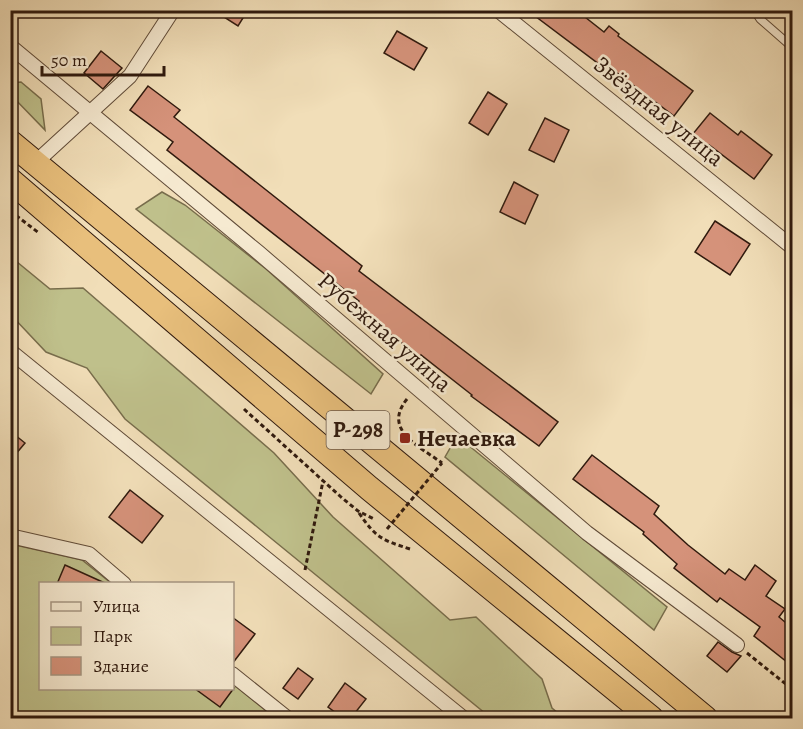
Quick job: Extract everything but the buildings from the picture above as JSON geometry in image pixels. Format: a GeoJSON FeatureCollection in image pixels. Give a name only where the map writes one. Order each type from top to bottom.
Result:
{"type":"FeatureCollection","features":[{"type":"Feature","properties":{"kind":"highway","name":"Р-298"},"geometry":{"type":"LineString","coordinates":[[10,142],[705,718]]}},
{"type":"Feature","properties":{"kind":"highway","name":"Р-298"},"geometry":{"type":"LineString","coordinates":[[10,180],[369,488],[651,718]]}},
{"type":"Feature","properties":{"kind":"street"},"geometry":{"type":"LineString","coordinates":[[35,163],[129,76],[174,10]]}},
{"type":"Feature","properties":{"kind":"street","name":"Звёздная улица"},"geometry":{"type":"LineString","coordinates":[[498,10],[792,247]]}},
{"type":"Feature","properties":{"kind":"street","name":"Рубежная улица"},"geometry":{"type":"LineString","coordinates":[[10,46],[587,533],[736,645]]}},
{"type":"Feature","properties":{"kind":"street"},"geometry":{"type":"LineString","coordinates":[[10,351],[463,718]]}},
{"type":"Feature","properties":{"kind":"street"},"geometry":{"type":"LineString","coordinates":[[10,536],[88,554],[122,582]]}},
{"type":"Feature","properties":{"kind":"street"},"geometry":{"type":"LineString","coordinates":[[234,676],[287,718]]}},
{"type":"Feature","properties":{"kind":"lane"},"geometry":{"type":"LineString","coordinates":[[754,10],[760,19],[792,47]]}},
{"type":"Feature","properties":{"kind":"path"},"geometry":{"type":"LineString","coordinates":[[387,529],[442,464],[404,434],[398,426],[399,409],[416,388]]}},
{"type":"Feature","properties":{"kind":"path"},"geometry":{"type":"LineString","coordinates":[[301,587],[323,481]]}},
{"type":"Feature","properties":{"kind":"path"},"geometry":{"type":"LineString","coordinates":[[736,645],[792,689]]}},
{"type":"Feature","properties":{"kind":"green space"},"geometry":{"type":"Polygon","coordinates":[[[21,82],[41,99],[45,130],[11,95],[11,83],[21,82]]]}},
{"type":"Feature","properties":{"kind":"green space"},"geometry":{"type":"Polygon","coordinates":[[[162,192],[185,205],[266,269],[383,374],[371,394],[136,209],[162,192]]]}},
{"type":"Feature","properties":{"kind":"green space"},"geometry":{"type":"Polygon","coordinates":[[[11,257],[50,289],[83,288],[274,453],[333,517],[450,620],[476,617],[542,679],[552,708],[564,718],[491,718],[125,419],[87,368],[46,352],[11,315],[11,257]]]}},
{"type":"Feature","properties":{"kind":"green space"},"geometry":{"type":"Polygon","coordinates":[[[457,436],[667,607],[654,630],[445,457],[457,436]]]}},
{"type":"Feature","properties":{"kind":"green space"},"geometry":{"type":"Polygon","coordinates":[[[11,544],[82,560],[110,582],[39,582],[39,690],[234,690],[234,685],[275,718],[11,718],[11,544]]]}},
{"type":"Feature","properties":{"kind":"place","name":"Нечаевка"},"geometry":{"type":"Point","coordinates":[405,438]}}]}
